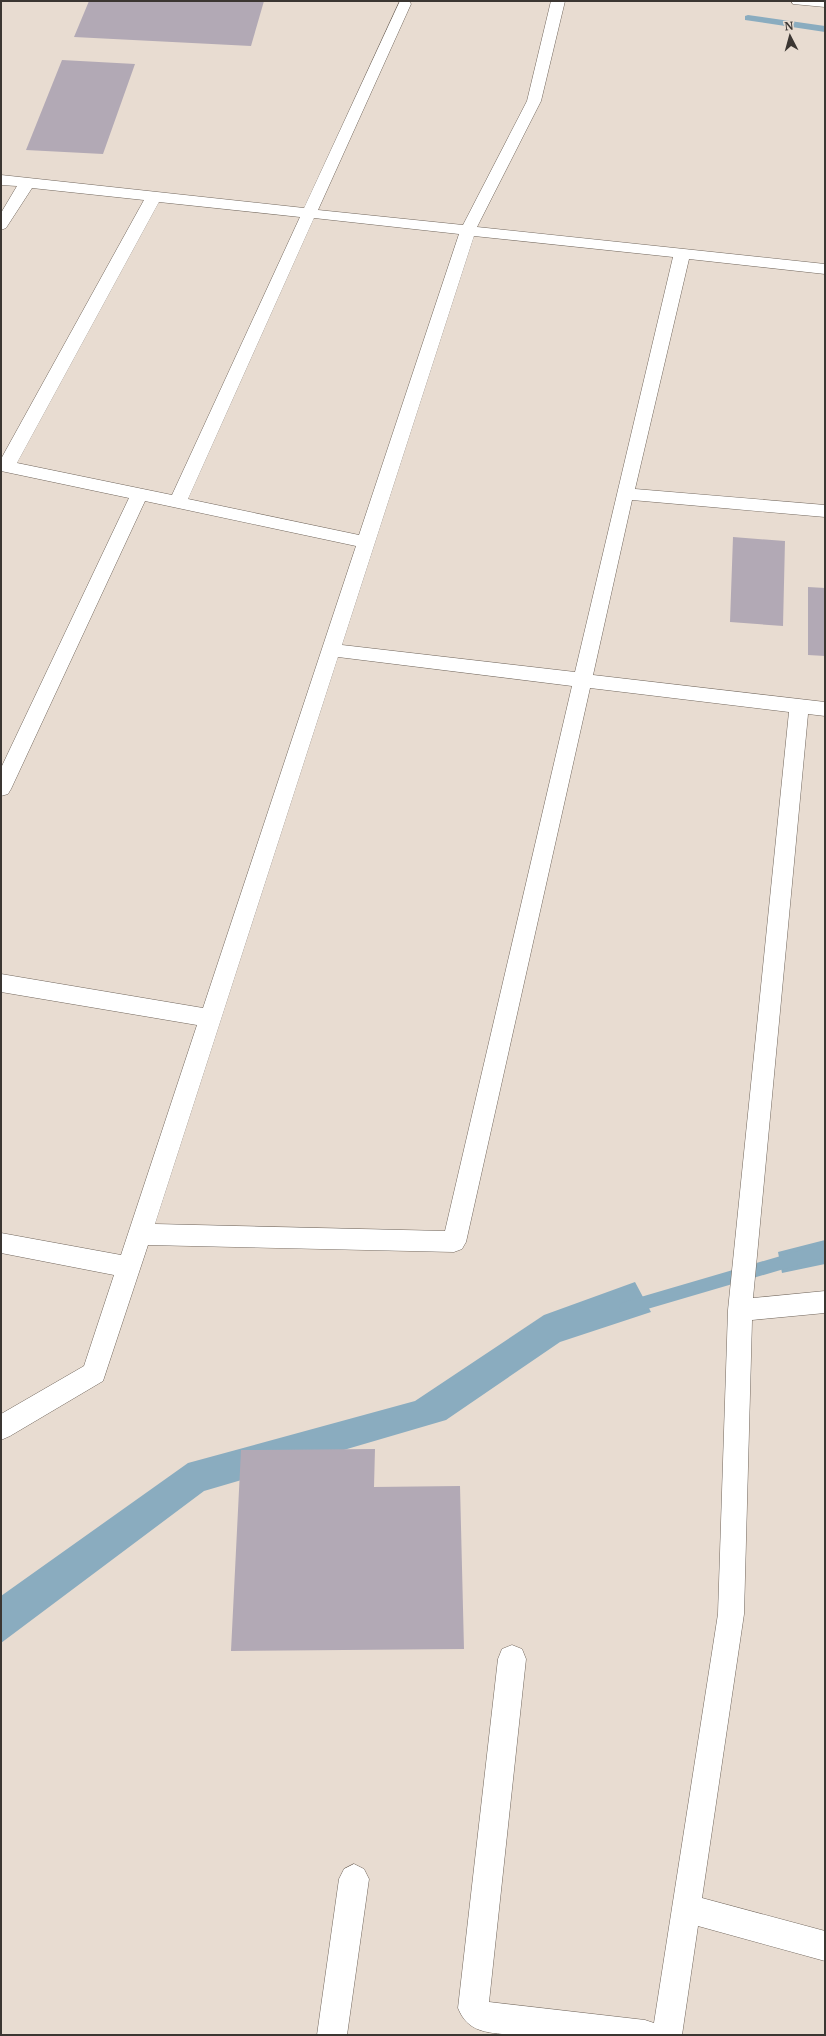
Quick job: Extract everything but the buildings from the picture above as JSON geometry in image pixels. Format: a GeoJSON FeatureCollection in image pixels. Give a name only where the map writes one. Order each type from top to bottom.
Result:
{"type":"FeatureCollection","features":[{"type":"Feature","properties":{"kind":"street"},"geometry":{"type":"LineString","coordinates":[[1,1428],[94,1374],[468,230],[534,101],[558,1]]}},
{"type":"Feature","properties":{"kind":"street"},"geometry":{"type":"LineString","coordinates":[[798,1],[825,4]]}},
{"type":"Feature","properties":{"kind":"street"},"geometry":{"type":"LineString","coordinates":[[178,502],[404,4]]}},
{"type":"Feature","properties":{"kind":"street"},"geometry":{"type":"LineString","coordinates":[[1,180],[825,269]]}},
{"type":"Feature","properties":{"kind":"street"},"geometry":{"type":"LineString","coordinates":[[1,225],[27,183]]}},
{"type":"Feature","properties":{"kind":"street"},"geometry":{"type":"LineString","coordinates":[[154,196],[4,465],[366,542]]}},
{"type":"Feature","properties":{"kind":"street"},"geometry":{"type":"LineString","coordinates":[[140,1234],[454,1242],[582,680],[682,254]]}},
{"type":"Feature","properties":{"kind":"street"},"geometry":{"type":"LineString","coordinates":[[1,789],[140,494]]}},
{"type":"Feature","properties":{"kind":"street"},"geometry":{"type":"LineString","coordinates":[[625,494],[825,511]]}},
{"type":"Feature","properties":{"kind":"street"},"geometry":{"type":"LineString","coordinates":[[330,650],[825,709]]}},
{"type":"Feature","properties":{"kind":"street"},"geometry":{"type":"LineString","coordinates":[[668,2035],[731,1614],[740,1310],[799,706]]}},
{"type":"Feature","properties":{"kind":"street"},"geometry":{"type":"LineString","coordinates":[[1,983],[210,1018]]}},
{"type":"Feature","properties":{"kind":"street"},"geometry":{"type":"LineString","coordinates":[[1,1243],[129,1267]]}},
{"type":"Feature","properties":{"kind":"street"},"geometry":{"type":"LineString","coordinates":[[740,1310],[825,1302]]}},
{"type":"Feature","properties":{"kind":"street"},"geometry":{"type":"LineString","coordinates":[[512,1659],[473,2008],[485,2017],[645,2035]]}},
{"type":"Feature","properties":{"kind":"street"},"geometry":{"type":"LineString","coordinates":[[332,2035],[354,1879]]}},
{"type":"Feature","properties":{"kind":"street"},"geometry":{"type":"LineString","coordinates":[[686,1908],[825,1946]]}},
{"type":"Feature","properties":{"kind":"water"},"geometry":{"type":"Polygon","coordinates":[[[825,1240],[825,1264],[782,1273],[778,1252],[825,1240]]]}},
{"type":"Feature","properties":{"kind":"water"},"geometry":{"type":"Polygon","coordinates":[[[635,1282],[651,1312],[560,1342],[446,1420],[204,1491],[1,1643],[1,1596],[188,1463],[415,1401],[544,1315],[635,1282]]]}},
{"type":"Feature","properties":{"kind":"waterway"},"geometry":{"type":"LineString","coordinates":[[748,18],[802,27],[825,29]]}},
{"type":"Feature","properties":{"kind":"waterway"},"geometry":{"type":"LineString","coordinates":[[627,1308],[825,1250]]}}]}
